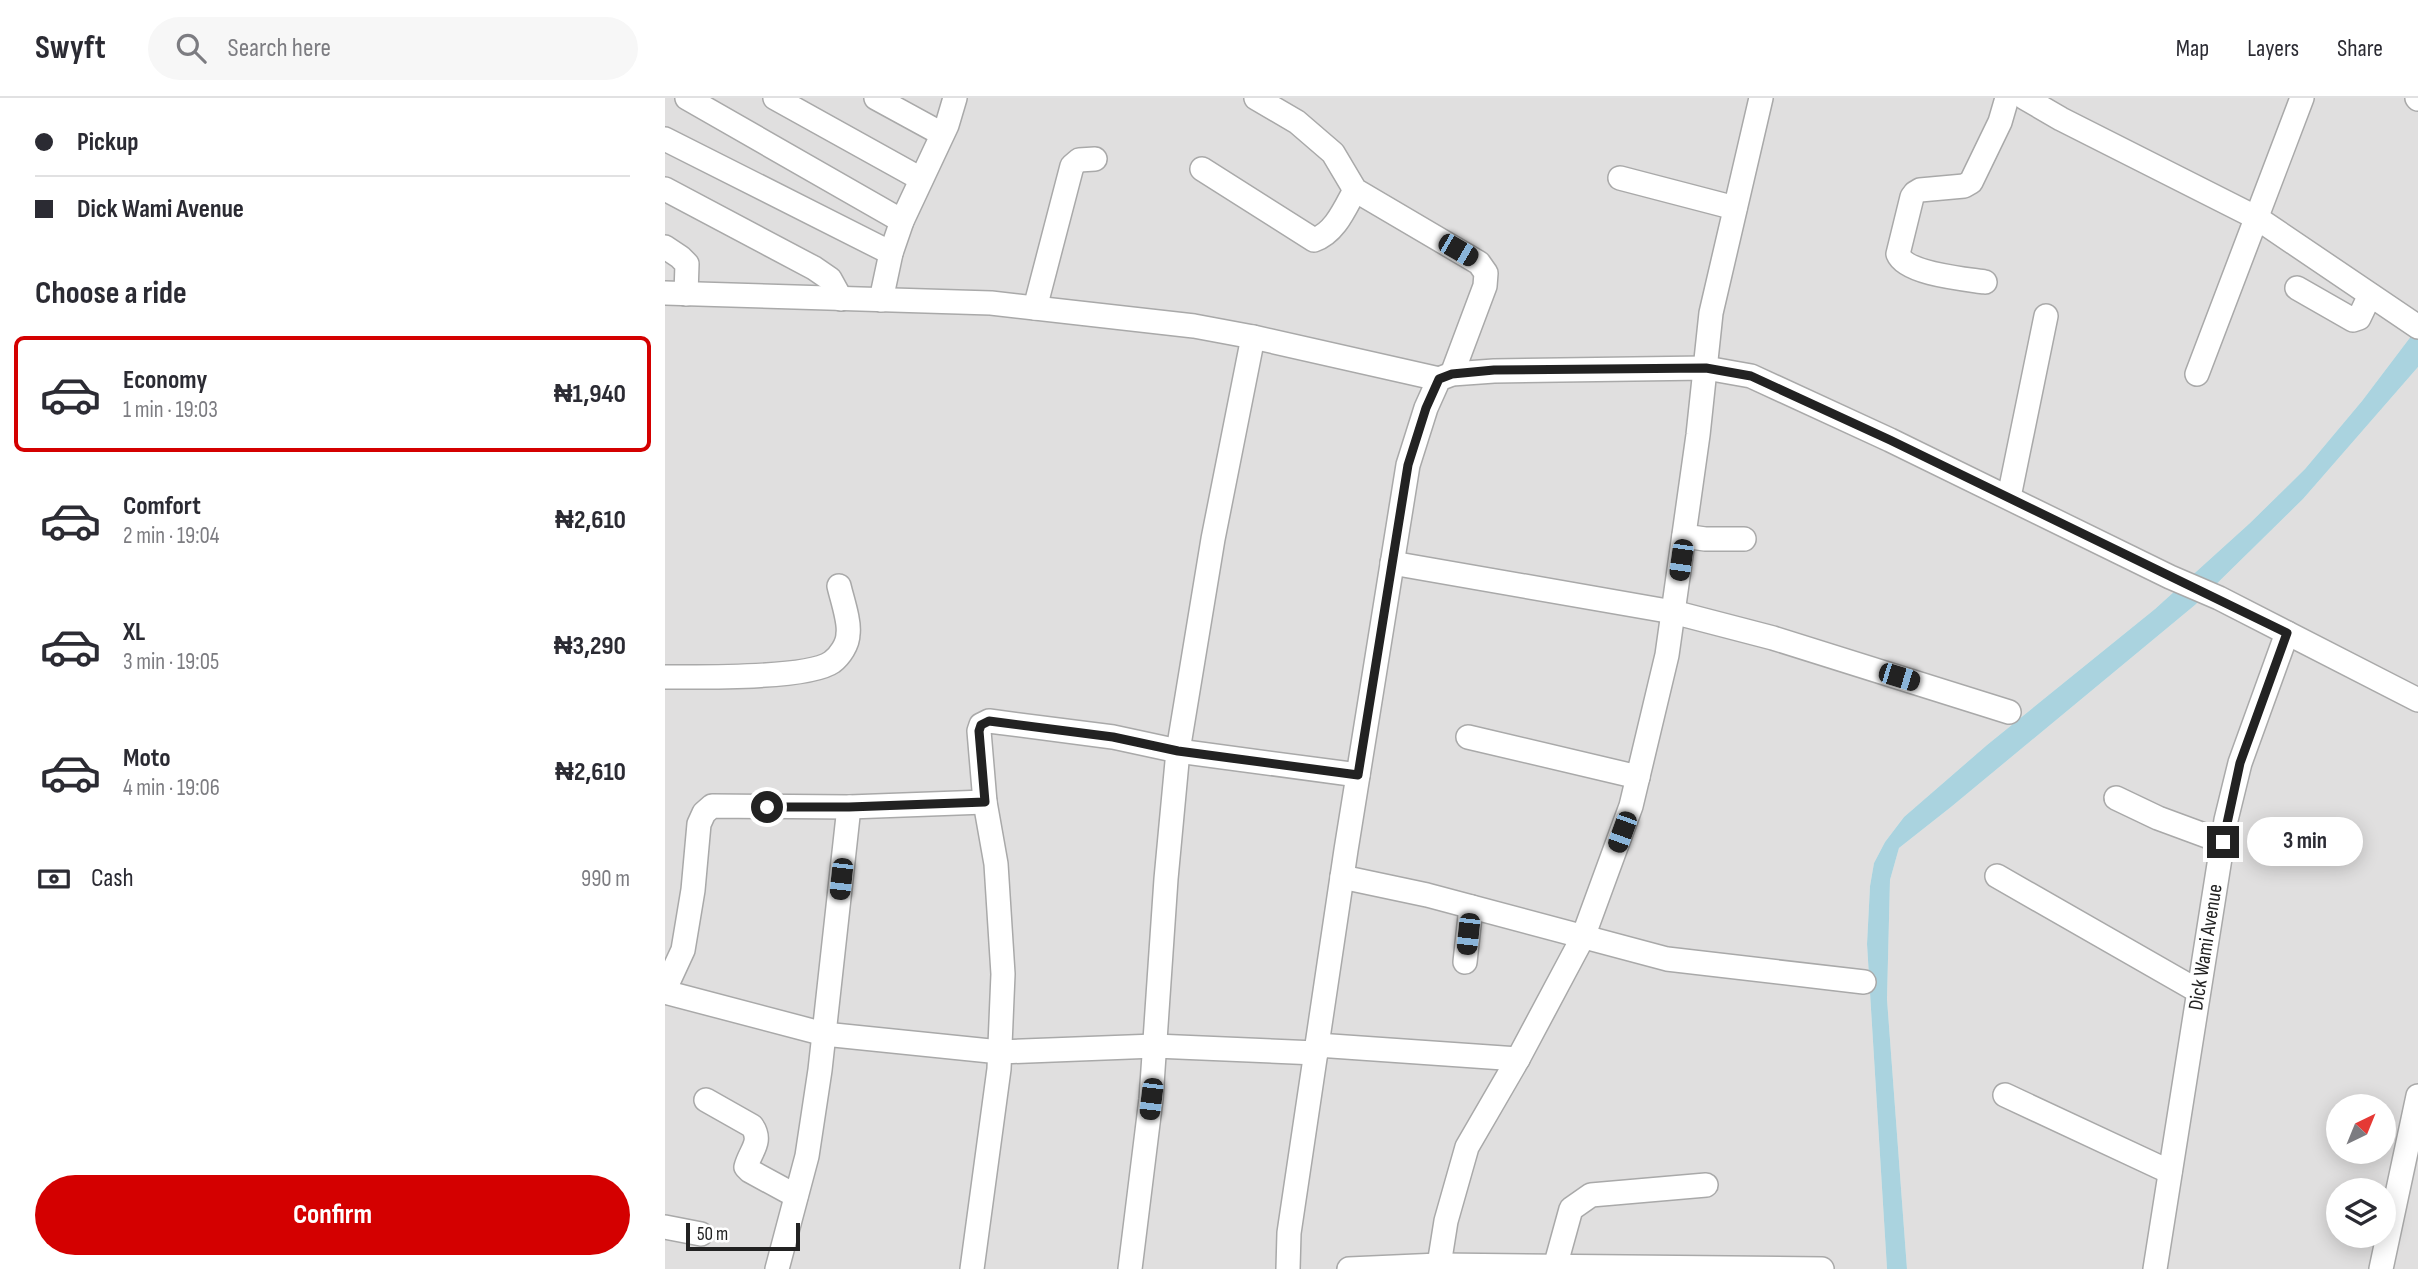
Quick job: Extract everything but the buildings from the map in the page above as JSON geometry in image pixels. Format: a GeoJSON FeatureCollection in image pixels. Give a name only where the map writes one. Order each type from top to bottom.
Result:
{"type":"FeatureCollection","features":[{"type":"Feature","properties":{"kind":"street"},"geometry":{"type":"LineString","coordinates":[[687,98],[902,221]]}},
{"type":"Feature","properties":{"kind":"street"},"geometry":{"type":"LineString","coordinates":[[775,98],[921,179]]}},
{"type":"Feature","properties":{"kind":"street"},"geometry":{"type":"LineString","coordinates":[[876,98],[942,134]]}},
{"type":"Feature","properties":{"kind":"street"},"geometry":{"type":"LineString","coordinates":[[881,300],[891,253],[902,221],[942,134],[955,98]]}},
{"type":"Feature","properties":{"kind":"street"},"geometry":{"type":"LineString","coordinates":[[1256,98],[1297,122],[1333,153],[1355,190],[1479,262],[1486,273],[1485,286],[1446,377],[1426,408],[1408,465],[1316,1049],[1289,1233],[1288,1269]]}},
{"type":"Feature","properties":{"kind":"street"},"geometry":{"type":"LineString","coordinates":[[1985,282],[1926,271],[1905,264],[1898,254],[1912,197],[1920,190],[1964,186],[1972,182],[2007,98]]}},
{"type":"Feature","properties":{"kind":"street"},"geometry":{"type":"LineString","coordinates":[[2025,98],[2065,108],[2257,218],[2415,326]]}},
{"type":"Feature","properties":{"kind":"street"},"geometry":{"type":"LineString","coordinates":[[2197,374],[2302,98]]}},
{"type":"Feature","properties":{"kind":"street"},"geometry":{"type":"LineString","coordinates":[[1439,1265],[1446,1221],[1467,1147],[1583,937],[1631,806],[1667,655],[1711,313],[1756,100]]}},
{"type":"Feature","properties":{"kind":"street"},"geometry":{"type":"LineString","coordinates":[[665,139],[891,253]]}},
{"type":"Feature","properties":{"kind":"street"},"geometry":{"type":"LineString","coordinates":[[1035,308],[1072,166],[1079,160],[1095,159]]}},
{"type":"Feature","properties":{"kind":"street"},"geometry":{"type":"LineString","coordinates":[[1202,169],[1314,240],[1336,223],[1355,190]]}},
{"type":"Feature","properties":{"kind":"street"},"geometry":{"type":"LineString","coordinates":[[1620,178],[1735,208]]}},
{"type":"Feature","properties":{"kind":"street"},"geometry":{"type":"LineString","coordinates":[[665,189],[814,268],[830,279],[841,299]]}},
{"type":"Feature","properties":{"kind":"street"},"geometry":{"type":"LineString","coordinates":[[665,247],[687,264],[675,294],[991,303],[1194,326],[1446,377],[1494,370],[1706,368],[1751,376],[2219,598],[2418,700]]}},
{"type":"Feature","properties":{"kind":"street"},"geometry":{"type":"LineString","coordinates":[[2297,288],[2353,320],[2359,318],[2370,295]]}},
{"type":"Feature","properties":{"kind":"street"},"geometry":{"type":"LineString","coordinates":[[2009,497],[2046,316]]}},
{"type":"Feature","properties":{"kind":"street"},"geometry":{"type":"LineString","coordinates":[[1130,1269],[1151,1099],[1178,751],[1213,539],[1253,337]]}},
{"type":"Feature","properties":{"kind":"street"},"geometry":{"type":"LineString","coordinates":[[1684,536],[1744,539]]}},
{"type":"Feature","properties":{"kind":"street"},"geometry":{"type":"LineString","coordinates":[[1392,563],[1673,612],[1773,639],[2009,712]]}},
{"type":"Feature","properties":{"kind":"street"},"geometry":{"type":"LineString","coordinates":[[665,677],[749,677],[816,669],[831,663],[842,652],[849,634],[839,586]]}},
{"type":"Feature","properties":{"kind":"street","name":"Dick Wami Avenue"},"geometry":{"type":"LineString","coordinates":[[2155,1269],[2223,842],[2240,763],[2287,633]]}},
{"type":"Feature","properties":{"kind":"street"},"geometry":{"type":"LineString","coordinates":[[972,1269],[1000,1052],[1003,974],[996,864],[985,802],[979,731],[981,725],[989,721],[1113,737],[1178,751],[1358,775]]}},
{"type":"Feature","properties":{"kind":"street"},"geometry":{"type":"LineString","coordinates":[[1468,737],[1638,777]]}},
{"type":"Feature","properties":{"kind":"street"},"geometry":{"type":"LineString","coordinates":[[2116,797],[2158,818],[2223,842]]}},
{"type":"Feature","properties":{"kind":"street"},"geometry":{"type":"LineString","coordinates":[[985,802],[849,807],[712,806],[704,813],[699,824],[693,890],[683,950],[665,991],[824,1034],[1000,1052],[1155,1046],[1316,1049],[1518,1059]]}},
{"type":"Feature","properties":{"kind":"street"},"geometry":{"type":"LineString","coordinates":[[777,1269],[807,1156],[824,1034],[849,807]]}},
{"type":"Feature","properties":{"kind":"street"},"geometry":{"type":"LineString","coordinates":[[1997,876],[2198,991]]}},
{"type":"Feature","properties":{"kind":"street"},"geometry":{"type":"LineString","coordinates":[[1342,877],[1471,907],[1667,959],[1864,982]]}},
{"type":"Feature","properties":{"kind":"street"},"geometry":{"type":"LineString","coordinates":[[1465,962],[1471,907]]}},
{"type":"Feature","properties":{"kind":"street"},"geometry":{"type":"LineString","coordinates":[[2005,1095],[2170,1172]]}},
{"type":"Feature","properties":{"kind":"street"},"geometry":{"type":"LineString","coordinates":[[2381,1269],[2418,1096]]}},
{"type":"Feature","properties":{"kind":"street"},"geometry":{"type":"LineString","coordinates":[[706,1100],[752,1126],[757,1133],[758,1138],[746,1167],[796,1196]]}},
{"type":"Feature","properties":{"kind":"street"},"geometry":{"type":"LineString","coordinates":[[1555,1267],[1571,1209],[1591,1195],[1706,1185]]}},
{"type":"Feature","properties":{"kind":"street"},"geometry":{"type":"LineString","coordinates":[[665,1227],[701,1234]]}},
{"type":"Feature","properties":{"kind":"street"},"geometry":{"type":"LineString","coordinates":[[1349,1269],[1439,1265],[1822,1269]]}},
{"type":"Feature","properties":{"kind":"shaded area"},"geometry":{"type":"Polygon","coordinates":[[[665,98],[2418,98],[2418,327],[2362,401],[2305,469],[2250,523],[2155,609],[1987,745],[1904,817],[1885,842],[1874,863],[1867,944],[1887,1269],[665,1269],[665,98]]]}},
{"type":"Feature","properties":{"kind":"shaded area"},"geometry":{"type":"Polygon","coordinates":[[[2418,367],[2418,1269],[1907,1269],[1887,999],[1890,880],[1899,848],[2195,605],[2303,499],[2418,367]]]}},
{"type":"Feature","properties":{"kind":"water"},"geometry":{"type":"Polygon","coordinates":[[[2418,327],[2418,367],[2303,499],[2195,605],[1899,848],[1890,880],[1887,999],[1907,1269],[1887,1269],[1867,944],[1874,863],[1885,842],[1904,817],[1987,745],[2155,609],[2250,523],[2305,469],[2362,401],[2418,327]]]}},
{"type":"Feature","properties":{"kind":"route"},"geometry":{"type":"LineString","coordinates":[[767,807],[985,802],[979,731],[981,725],[989,721],[1113,737],[1178,751],[1358,775],[1408,465],[1426,408],[1439,379],[1452,374],[1494,370],[1706,368],[1751,376],[1890,440],[2287,633],[2240,763],[2223,842]]}}]}
